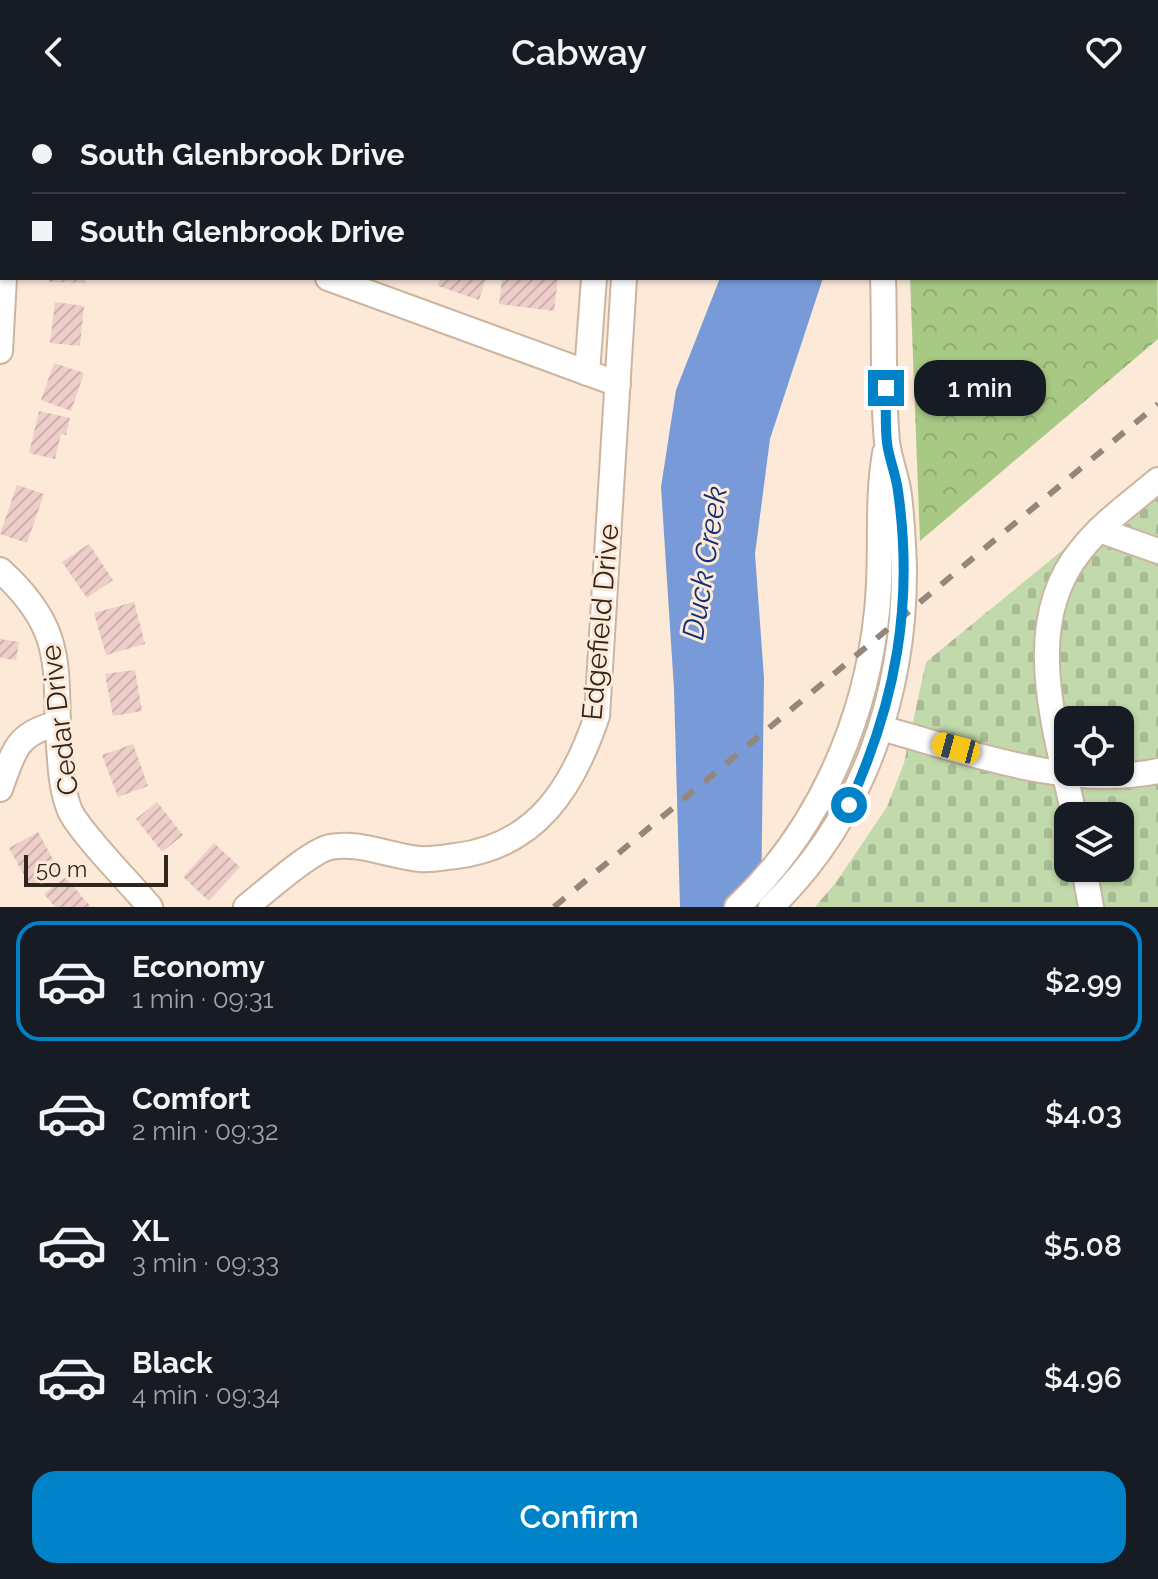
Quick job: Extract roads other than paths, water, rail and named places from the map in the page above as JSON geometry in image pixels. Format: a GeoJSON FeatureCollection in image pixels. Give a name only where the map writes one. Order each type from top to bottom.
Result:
{"type":"FeatureCollection","features":[{"type":"Feature","properties":{"kind":"street"},"geometry":{"type":"LineString","coordinates":[[336,280],[618,384]]}},
{"type":"Feature","properties":{"kind":"street"},"geometry":{"type":"LineString","coordinates":[[587,373],[594,280]]}},
{"type":"Feature","properties":{"kind":"street","name":"Edgefield Drive"},"geometry":{"type":"LineString","coordinates":[[246,907],[329,847],[359,848],[422,860],[484,852],[527,832],[564,790],[582,760],[597,716],[624,280]]}},
{"type":"Feature","properties":{"kind":"street"},"geometry":{"type":"LineString","coordinates":[[737,907],[780,860],[802,829],[833,774],[849,735],[870,662],[880,568],[879,490],[887,443],[883,280]]}},
{"type":"Feature","properties":{"kind":"street"},"geometry":{"type":"LineString","coordinates":[[0,351],[3,286]]}},
{"type":"Feature","properties":{"kind":"street"},"geometry":{"type":"LineString","coordinates":[[771,907],[806,869],[849,805],[881,728],[901,641],[904,567],[898,490],[887,443]]}},
{"type":"Feature","properties":{"kind":"street"},"geometry":{"type":"LineString","coordinates":[[1054,714],[1047,676],[1050,613],[1061,581],[1079,552],[1099,530],[1158,480]]}},
{"type":"Feature","properties":{"kind":"street"},"geometry":{"type":"LineString","coordinates":[[1099,530],[1158,551]]}},
{"type":"Feature","properties":{"kind":"street","name":"Cedar Drive"},"geometry":{"type":"LineString","coordinates":[[0,570],[18,586],[51,635],[58,673],[56,724],[61,776],[71,813],[150,907]]}},
{"type":"Feature","properties":{"kind":"street"},"geometry":{"type":"LineString","coordinates":[[0,789],[21,738],[33,729],[56,724]]}},
{"type":"Feature","properties":{"kind":"street"},"geometry":{"type":"LineString","coordinates":[[881,728],[1054,770]]}},
{"type":"Feature","properties":{"kind":"street"},"geometry":{"type":"LineString","coordinates":[[1134,774],[1158,771]]}},
{"type":"Feature","properties":{"kind":"street"},"geometry":{"type":"LineString","coordinates":[[1087,882],[1091,907]]}},
{"type":"Feature","properties":{"kind":"water","name":"Duck Creek"},"geometry":{"type":"Polygon","coordinates":[[[719,280],[822,280],[770,439],[755,554],[764,678],[761,907],[680,907],[674,689],[661,487],[676,390],[719,280]]]}},
{"type":"Feature","properties":{"kind":"railway"},"geometry":{"type":"LineString","coordinates":[[554,907],[1158,404]]}}]}
